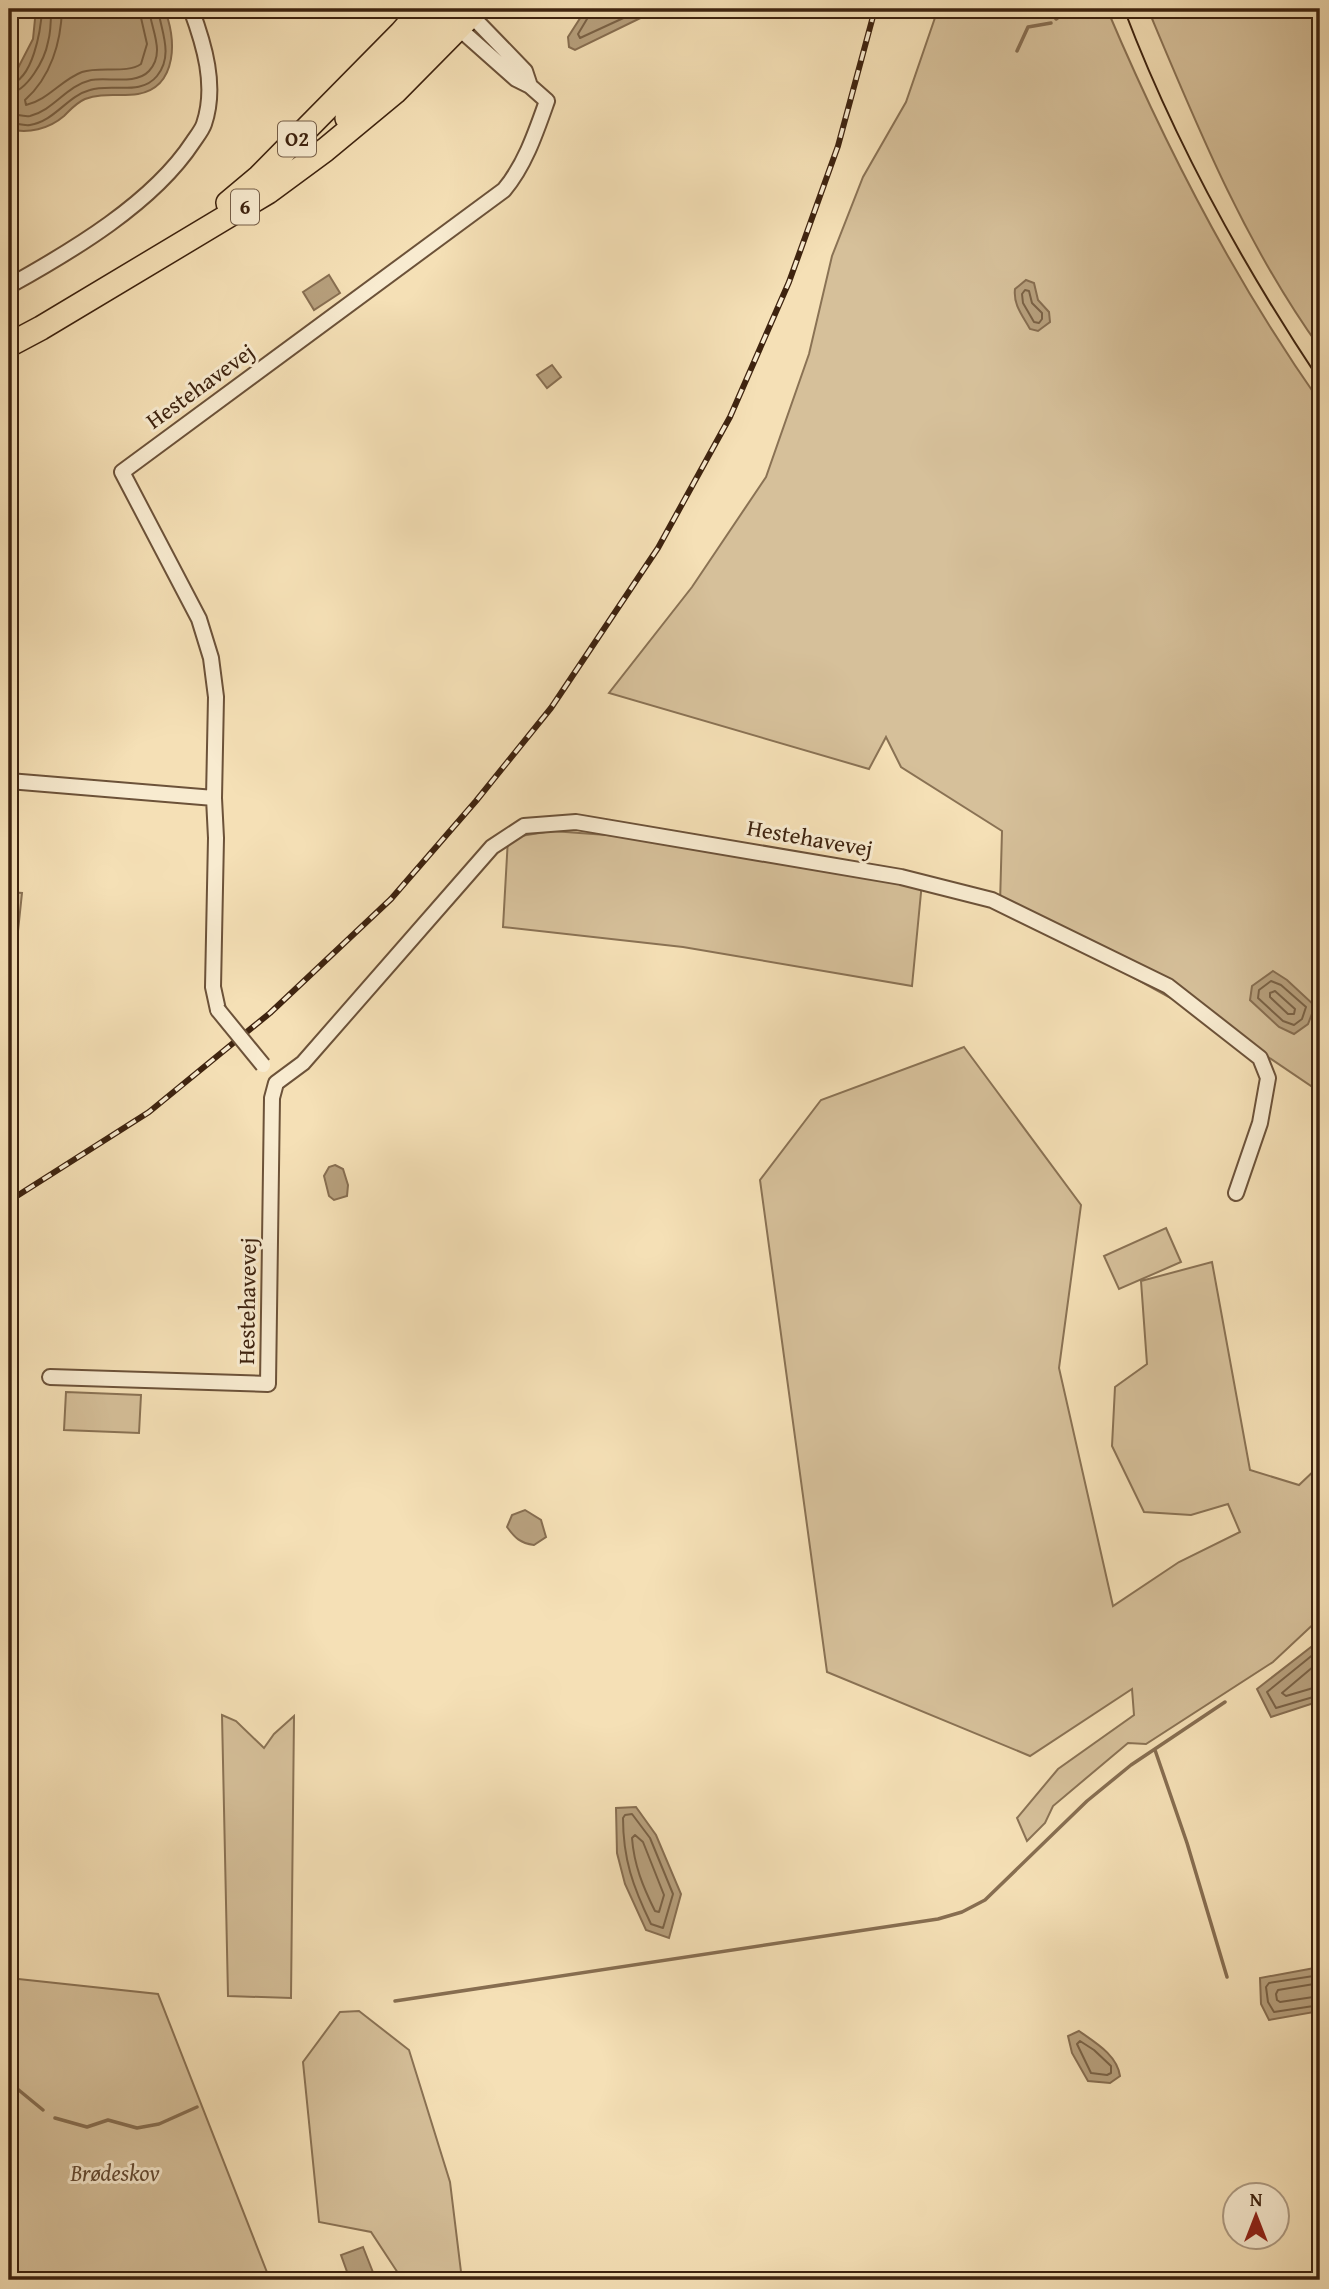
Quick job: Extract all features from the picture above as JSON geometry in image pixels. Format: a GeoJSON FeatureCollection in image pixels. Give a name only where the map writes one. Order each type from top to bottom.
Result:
{"type":"FeatureCollection","features":[{"type":"Feature","properties":{"kind":"main road","name":"6"},"geometry":{"type":"LineString","coordinates":[[9,345],[268,192],[325,150],[352,109],[454,12]]}},
{"type":"Feature","properties":{"kind":"main road","name":"O2"},"geometry":{"type":"LineString","coordinates":[[159,256],[259,177],[401,33],[454,12]]}},
{"type":"Feature","properties":{"kind":"street"},"geometry":{"type":"LineString","coordinates":[[9,286],[65,255],[158,187],[182,159],[204,125],[210,87],[202,38],[191,9]]}},
{"type":"Feature","properties":{"kind":"street","name":"Hestehavevej"},"geometry":{"type":"LineString","coordinates":[[276,1083],[218,1010],[213,987],[216,697],[211,657],[200,619],[122,472],[504,190],[523,162],[547,101],[530,86],[516,79],[454,12]]}},
{"type":"Feature","properties":{"kind":"street"},"geometry":{"type":"LineString","coordinates":[[9,781],[214,798]]}},
{"type":"Feature","properties":{"kind":"street","name":"Hestehavevej"},"geometry":{"type":"LineString","coordinates":[[50,1377],[268,1384],[272,1098],[276,1083],[303,1063],[492,847],[524,826],[576,822],[901,877],[992,900],[1168,986],[1261,1058],[1268,1078],[1261,1123],[1236,1193]]}},
{"type":"Feature","properties":{"kind":"green space"},"geometry":{"type":"Polygon","coordinates":[[[938,9],[1107,9],[1153,111],[1203,211],[1259,308],[1320,402],[1320,1092],[1225,1028],[1000,904],[1002,831],[901,767],[886,737],[869,769],[609,693],[692,587],[766,477],[809,354],[832,256],[863,177],[906,102],[938,9]]]}},
{"type":"Feature","properties":{"kind":"green space"},"geometry":{"type":"Polygon","coordinates":[[[1148,9],[1320,9],[1320,348],[1268,268],[1224,183],[1148,9]]]}},
{"type":"Feature","properties":{"kind":"green space"},"geometry":{"type":"Polygon","coordinates":[[[552,831],[648,838],[922,882],[912,986],[683,947],[503,927],[508,838],[552,831]]]}},
{"type":"Feature","properties":{"kind":"green space"},"geometry":{"type":"Polygon","coordinates":[[[9,892],[22,893],[14,969],[9,969],[9,892]]]}},
{"type":"Feature","properties":{"kind":"green space"},"geometry":{"type":"Polygon","coordinates":[[[964,1047],[1081,1205],[1059,1368],[1113,1606],[1179,1562],[1240,1532],[1228,1504],[1191,1515],[1144,1512],[1112,1446],[1115,1387],[1147,1364],[1141,1281],[1212,1262],[1250,1470],[1299,1485],[1320,1465],[1320,1618],[1273,1662],[1146,1744],[1128,1743],[1053,1806],[1045,1823],[1027,1841],[1017,1818],[1058,1769],[1134,1715],[1132,1689],[1030,1756],[827,1672],[760,1180],[821,1100],[964,1047]]]}},
{"type":"Feature","properties":{"kind":"green space"},"geometry":{"type":"Polygon","coordinates":[[[1166,1228],[1181,1262],[1119,1289],[1104,1256],[1166,1228]]]}},
{"type":"Feature","properties":{"kind":"green space"},"geometry":{"type":"Polygon","coordinates":[[[66,1392],[141,1395],[139,1433],[64,1430],[66,1392]]]}},
{"type":"Feature","properties":{"kind":"green space"},"geometry":{"type":"Polygon","coordinates":[[[222,1715],[236,1721],[264,1748],[274,1734],[294,1716],[291,1998],[228,1996],[222,1715]]]}},
{"type":"Feature","properties":{"kind":"green space","name":"Brødeskov"},"geometry":{"type":"Polygon","coordinates":[[[9,1978],[158,1994],[270,2280],[9,2280],[9,1978]]]}},
{"type":"Feature","properties":{"kind":"green space"},"geometry":{"type":"Polygon","coordinates":[[[359,2011],[409,2050],[450,2182],[462,2280],[399,2280],[398,2273],[371,2232],[319,2222],[303,2062],[340,2012],[359,2011]]]}},
{"type":"Feature","properties":{"kind":"water"},"geometry":{"type":"Polygon","coordinates":[[[36,9],[164,9],[172,46],[167,71],[161,82],[138,94],[92,97],[79,102],[45,127],[31,131],[9,129],[9,80],[33,39],[36,9]]]}},
{"type":"Feature","properties":{"kind":"water"},"geometry":{"type":"Polygon","coordinates":[[[586,9],[659,9],[575,50],[569,47],[568,37],[586,9]]]}},
{"type":"Feature","properties":{"kind":"water"},"geometry":{"type":"Polygon","coordinates":[[[329,275],[340,293],[314,310],[303,292],[329,275]]]}},
{"type":"Feature","properties":{"kind":"water"},"geometry":{"type":"Polygon","coordinates":[[[1026,280],[1034,283],[1038,300],[1049,312],[1050,322],[1038,331],[1030,329],[1016,300],[1015,289],[1026,280]]]}},
{"type":"Feature","properties":{"kind":"water"},"geometry":{"type":"Polygon","coordinates":[[[552,365],[561,377],[547,388],[537,375],[552,365]]]}},
{"type":"Feature","properties":{"kind":"water"},"geometry":{"type":"Polygon","coordinates":[[[1273,971],[1315,1006],[1308,1024],[1294,1034],[1279,1027],[1250,1000],[1252,986],[1273,971]]]}},
{"type":"Feature","properties":{"kind":"water"},"geometry":{"type":"Polygon","coordinates":[[[335,1165],[343,1169],[348,1185],[347,1196],[334,1200],[329,1196],[324,1176],[329,1167],[335,1165]]]}},
{"type":"Feature","properties":{"kind":"water"},"geometry":{"type":"Polygon","coordinates":[[[525,1510],[541,1520],[546,1537],[534,1545],[518,1539],[507,1527],[512,1515],[525,1510]]]}},
{"type":"Feature","properties":{"kind":"water"},"geometry":{"type":"Polygon","coordinates":[[[1320,1640],[1320,1701],[1271,1717],[1257,1689],[1320,1640]]]}},
{"type":"Feature","properties":{"kind":"water"},"geometry":{"type":"Polygon","coordinates":[[[636,1807],[656,1835],[681,1894],[669,1938],[646,1930],[625,1884],[617,1853],[616,1808],[636,1807]]]}},
{"type":"Feature","properties":{"kind":"water"},"geometry":{"type":"Polygon","coordinates":[[[1320,1967],[1320,2011],[1269,2020],[1261,2004],[1260,1978],[1320,1967]]]}},
{"type":"Feature","properties":{"kind":"water"},"geometry":{"type":"Polygon","coordinates":[[[1079,2031],[1110,2056],[1120,2076],[1110,2083],[1088,2081],[1072,2053],[1068,2036],[1079,2031]]]}},
{"type":"Feature","properties":{"kind":"water"},"geometry":{"type":"Polygon","coordinates":[[[363,2247],[376,2280],[350,2280],[341,2255],[363,2247]]]}},
{"type":"Feature","properties":{"kind":"waterway"},"geometry":{"type":"LineString","coordinates":[[1056,19],[1069,9]]}},
{"type":"Feature","properties":{"kind":"waterway"},"geometry":{"type":"LineString","coordinates":[[1017,51],[1028,27],[1051,23]]}},
{"type":"Feature","properties":{"kind":"waterway"},"geometry":{"type":"LineString","coordinates":[[395,2001],[938,1919],[962,1912],[985,1900],[1087,1801],[1131,1765],[1225,1702]]}},
{"type":"Feature","properties":{"kind":"waterway"},"geometry":{"type":"LineString","coordinates":[[1155,1750],[1187,1843],[1227,1977]]}},
{"type":"Feature","properties":{"kind":"waterway"},"geometry":{"type":"LineString","coordinates":[[9,2082],[43,2110]]}},
{"type":"Feature","properties":{"kind":"waterway"},"geometry":{"type":"LineString","coordinates":[[55,2118],[87,2127],[108,2120],[137,2128],[159,2124],[197,2107]]}},
{"type":"Feature","properties":{"kind":"tram line"},"geometry":{"type":"LineString","coordinates":[[1124,9],[1187,154],[1237,247],[1320,381]]}},
{"type":"Feature","properties":{"kind":"railway"},"geometry":{"type":"LineString","coordinates":[[9,1201],[149,1112],[270,1013],[391,899],[476,801],[551,708],[658,548],[730,417],[789,282],[838,146],[875,9]]}}]}
